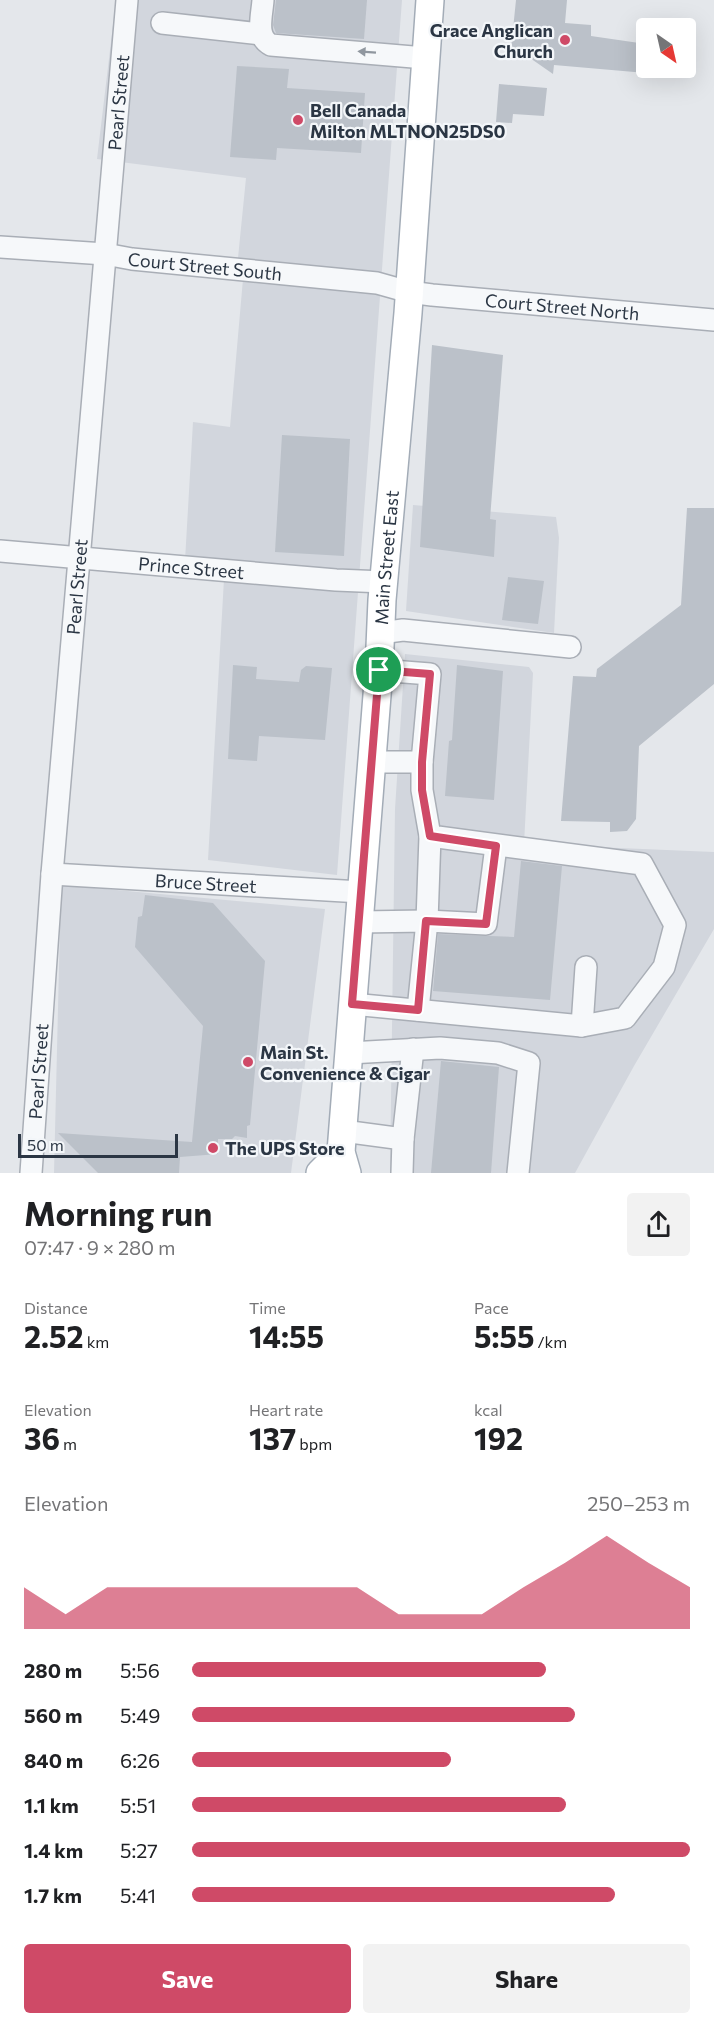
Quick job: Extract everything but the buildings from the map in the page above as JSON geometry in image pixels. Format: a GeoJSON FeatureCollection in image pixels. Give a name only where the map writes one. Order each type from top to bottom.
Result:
{"type":"FeatureCollection","features":[{"type":"Feature","properties":{"kind":"main road","name":"Main Street East"},"geometry":{"type":"LineString","coordinates":[[343,1152],[380,633],[409,292],[430,0]]}},
{"type":"Feature","properties":{"kind":"main road"},"geometry":{"type":"LineString","coordinates":[[320,1173],[343,1152]]}},
{"type":"Feature","properties":{"kind":"street","name":"Pearl Street"},"geometry":{"type":"LineString","coordinates":[[31,1173],[52,874],[127,0]]}},
{"type":"Feature","properties":{"kind":"street"},"geometry":{"type":"LineString","coordinates":[[263,0],[261,34],[264,42],[271,45],[425,58]]}},
{"type":"Feature","properties":{"kind":"street"},"geometry":{"type":"LineString","coordinates":[[162,23],[261,34]]}},
{"type":"Feature","properties":{"kind":"street","name":"Court Street South"},"geometry":{"type":"LineString","coordinates":[[0,247],[105,254],[132,259],[377,284],[409,292]]}},
{"type":"Feature","properties":{"kind":"street","name":"Court Street North"},"geometry":{"type":"LineString","coordinates":[[409,292],[714,320]]}},
{"type":"Feature","properties":{"kind":"street","name":"Prince Street"},"geometry":{"type":"LineString","coordinates":[[0,551],[384,582]]}},
{"type":"Feature","properties":{"kind":"street"},"geometry":{"type":"LineString","coordinates":[[380,633],[403,630],[570,647]]}},
{"type":"Feature","properties":{"kind":"street"},"geometry":{"type":"LineString","coordinates":[[379,670],[430,674],[422,762],[422,790],[430,836],[426,921],[418,1010]]}},
{"type":"Feature","properties":{"kind":"street"},"geometry":{"type":"LineString","coordinates":[[372,762],[422,762]]}},
{"type":"Feature","properties":{"kind":"street"},"geometry":{"type":"LineString","coordinates":[[352,1004],[582,1026],[625,1018],[664,967],[675,925],[642,864],[430,836]]}},
{"type":"Feature","properties":{"kind":"street"},"geometry":{"type":"LineString","coordinates":[[359,922],[426,921],[486,924],[496,846]]}},
{"type":"Feature","properties":{"kind":"street","name":"Bruce Street"},"geometry":{"type":"LineString","coordinates":[[52,874],[361,892]]}},
{"type":"Feature","properties":{"kind":"street"},"geometry":{"type":"LineString","coordinates":[[582,1026],[586,967]]}},
{"type":"Feature","properties":{"kind":"street"},"geometry":{"type":"LineString","coordinates":[[349,1053],[440,1048],[498,1053],[529,1063],[518,1173]]}},
{"type":"Feature","properties":{"kind":"street"},"geometry":{"type":"LineString","coordinates":[[402,1173],[413,1050]]}},
{"type":"Feature","properties":{"kind":"street"},"geometry":{"type":"LineString","coordinates":[[343,1152],[404,1139]]}},
{"type":"Feature","properties":{"kind":"shaded area"},"geometry":{"type":"Polygon","coordinates":[[[116,0],[402,0],[337,875],[208,860],[224,579],[184,578],[193,422],[230,427],[243,279],[236,278],[246,178],[97,159],[116,0]]]}},
{"type":"Feature","properties":{"kind":"shaded area"},"geometry":{"type":"Polygon","coordinates":[[[413,505],[556,517],[559,538],[554,633],[406,611],[413,505]]]}},
{"type":"Feature","properties":{"kind":"shaded area"},"geometry":{"type":"Polygon","coordinates":[[[405,654],[529,667],[533,673],[524,844],[714,852],[714,929],[575,1173],[390,1173],[395,809],[405,654]]]}},
{"type":"Feature","properties":{"kind":"shaded area"},"geometry":{"type":"Polygon","coordinates":[[[61,885],[325,909],[291,1173],[54,1173],[61,885]]]}},
{"type":"Feature","properties":{"kind":"place","name":"Grace Anglican Church"},"geometry":{"type":"Point","coordinates":[565,40]}},
{"type":"Feature","properties":{"kind":"place","name":"Bell Canada Milton MLTNON25DS0"},"geometry":{"type":"Point","coordinates":[298,120]}},
{"type":"Feature","properties":{"kind":"place","name":"Main St. Convenience & Cigar"},"geometry":{"type":"Point","coordinates":[248,1062]}},
{"type":"Feature","properties":{"kind":"place","name":"The UPS Store"},"geometry":{"type":"Point","coordinates":[213,1148]}},
{"type":"Feature","properties":{"kind":"route"},"geometry":{"type":"LineString","coordinates":[[379,670],[430,674],[422,762],[422,790],[430,836],[496,846],[486,924],[426,921],[418,1010],[352,1004],[379,670]]}}]}
